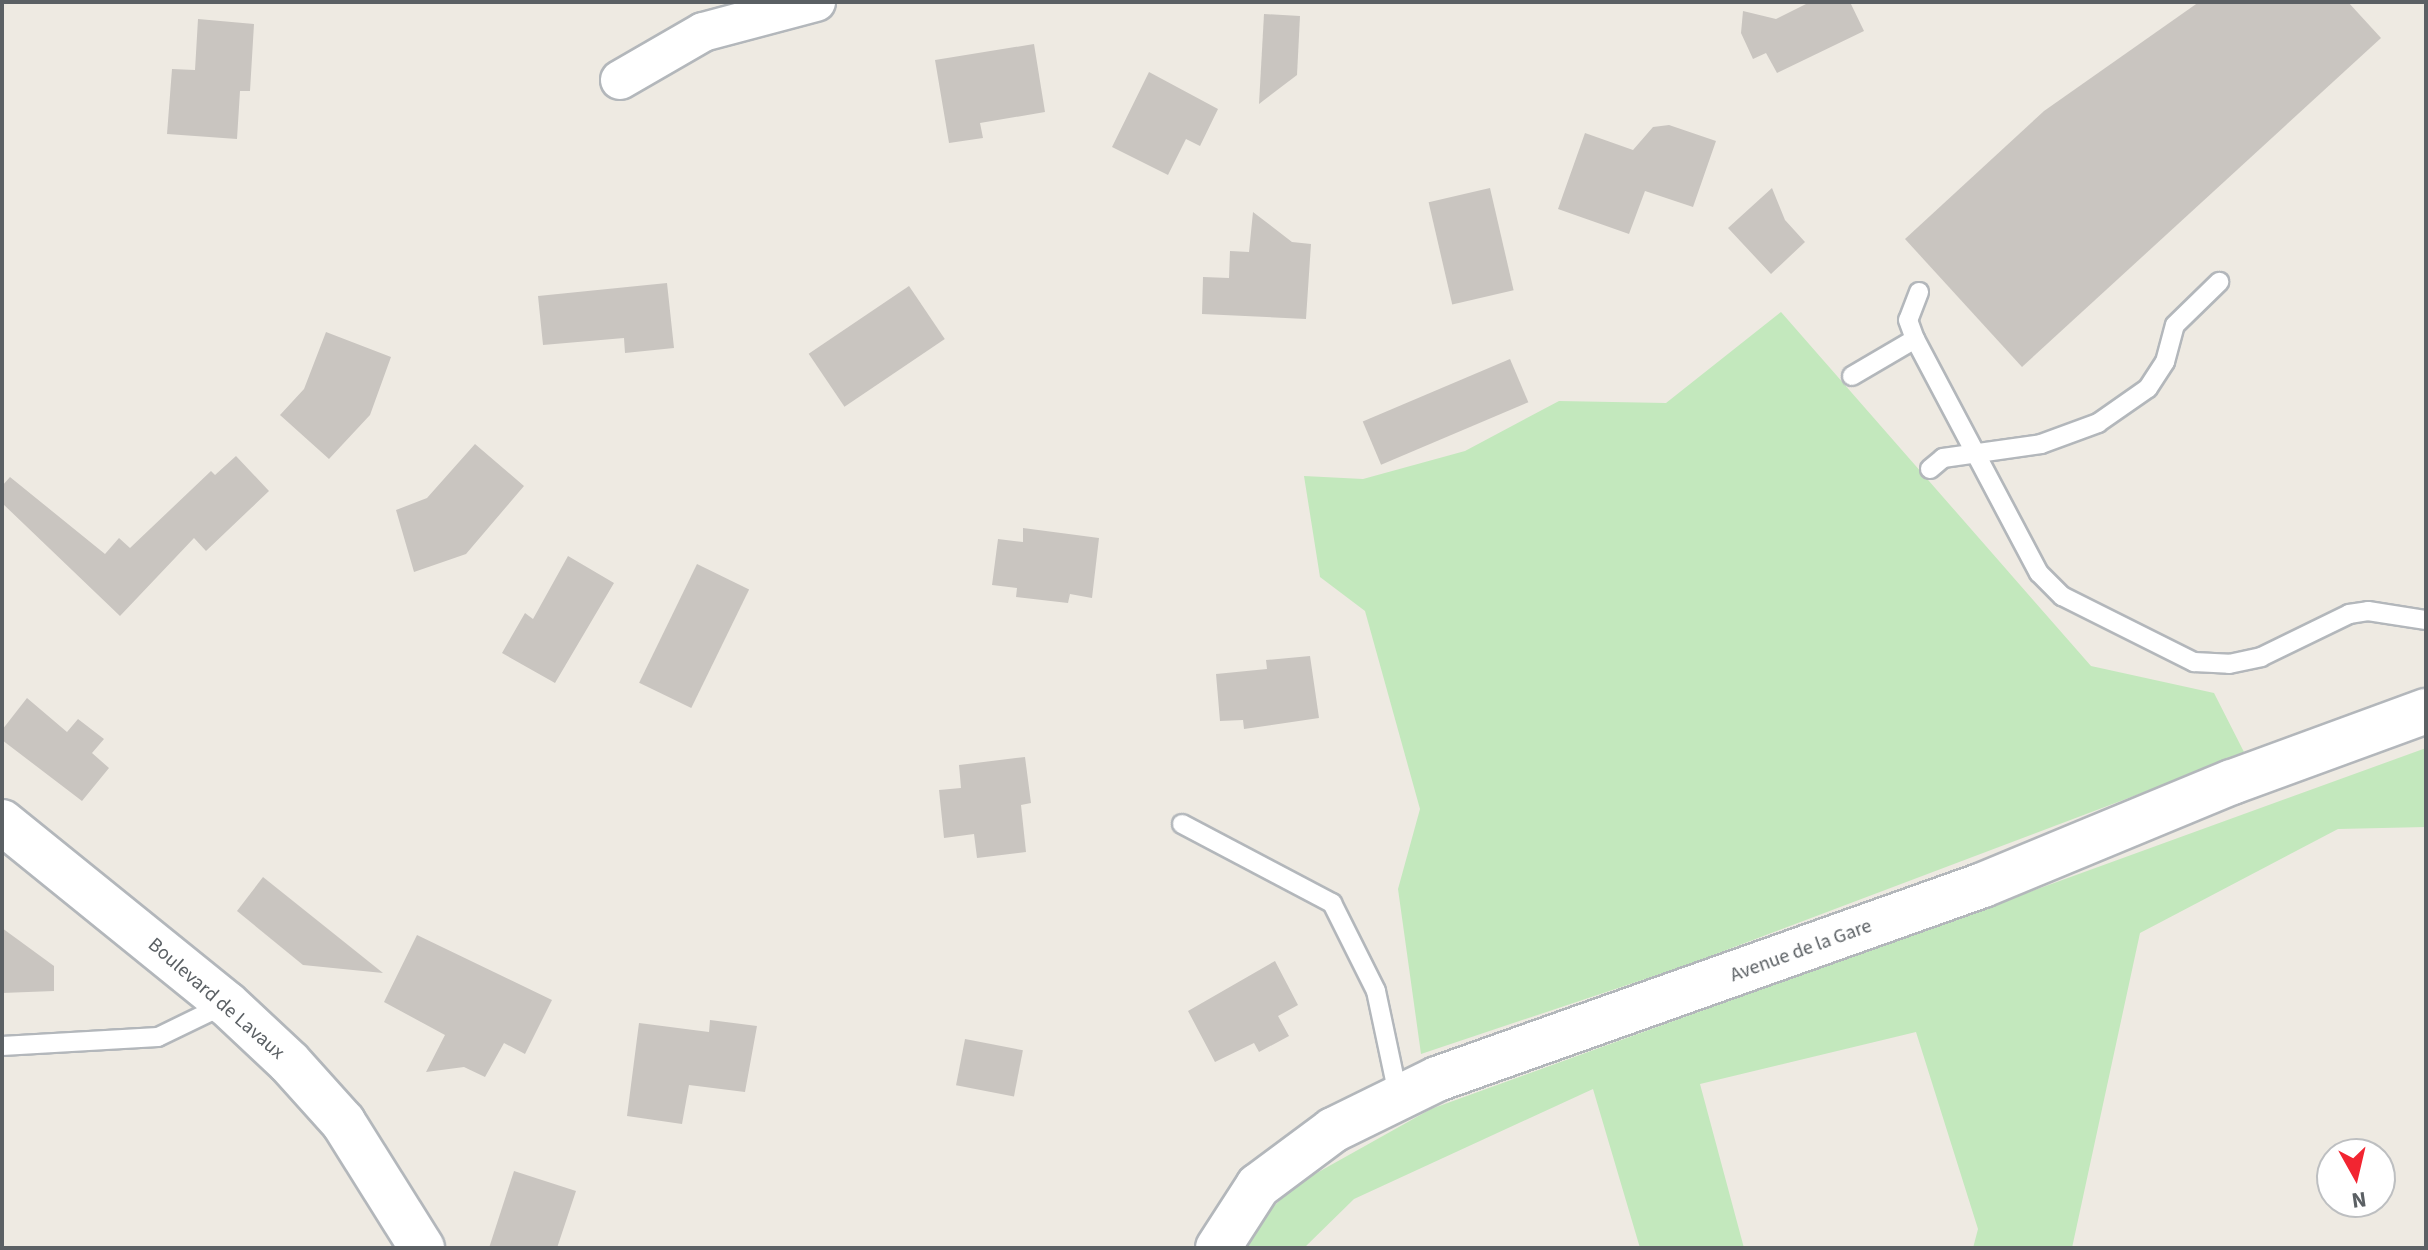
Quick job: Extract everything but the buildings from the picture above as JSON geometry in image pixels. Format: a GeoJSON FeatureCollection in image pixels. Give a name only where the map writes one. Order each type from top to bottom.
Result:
{"type":"FeatureCollection","features":[{"type":"Feature","properties":{"kind":"street"},"geometry":{"type":"LineString","coordinates":[[620,80],[703,32],[816,2]]}},
{"type":"Feature","properties":{"kind":"street","name":"Avenue de la Gare"},"geometry":{"type":"LineString","coordinates":[[1218,1248],[1258,1186],[1333,1130],[1437,1079],[1983,885],[2232,782],[2426,711]]}},
{"type":"Feature","properties":{"kind":"street","name":"Boulevard de Lavaux"},"geometry":{"type":"LineString","coordinates":[[2,822],[227,1004],[343,1122],[422,1248]]}},
{"type":"Feature","properties":{"kind":"lane"},"geometry":{"type":"LineString","coordinates":[[1930,469],[1943,458],[2041,444],[2098,423],[2148,388],[2165,362],[2175,325],[2219,282]]}},
{"type":"Feature","properties":{"kind":"lane"},"geometry":{"type":"LineString","coordinates":[[1919,292],[1908,320],[1915,339],[2039,573],[2062,596],[2194,662],[2229,664],[2261,657],[2358,612],[2426,620]]}},
{"type":"Feature","properties":{"kind":"lane"},"geometry":{"type":"LineString","coordinates":[[1852,376],[1915,339]]}},
{"type":"Feature","properties":{"kind":"lane"},"geometry":{"type":"LineString","coordinates":[[1182,824],[1332,903],[1376,991],[1399,1099]]}},
{"type":"Feature","properties":{"kind":"lane"},"geometry":{"type":"LineString","coordinates":[[2,1046],[158,1037],[227,1004]]}},
{"type":"Feature","properties":{"kind":"green space"},"geometry":{"type":"Polygon","coordinates":[[[1781,312],[2091,666],[2214,693],[2245,754],[1684,966],[1421,1054],[1398,889],[1420,809],[1365,611],[1320,577],[1304,476],[1363,479],[1465,451],[1559,401],[1666,403],[1781,312]]]}},
{"type":"Feature","properties":{"kind":"green space"},"geometry":{"type":"Polygon","coordinates":[[[2426,748],[2426,827],[2338,829],[2140,933],[2072,1248],[1973,1248],[1978,1229],[1916,1032],[1700,1084],[1744,1248],[1640,1248],[1593,1089],[1354,1199],[1304,1248],[1230,1248],[1297,1184],[1431,1109],[2426,748]]]}}]}
